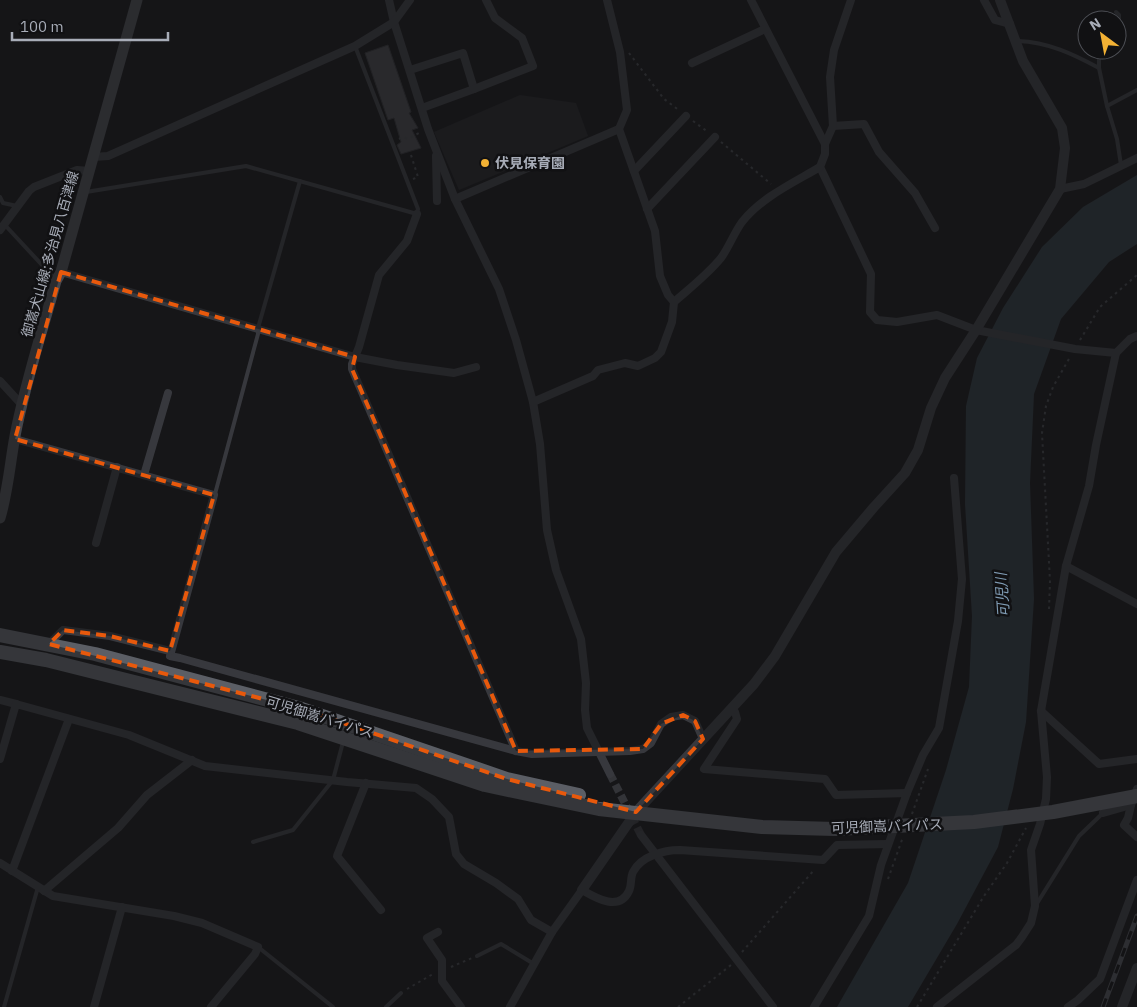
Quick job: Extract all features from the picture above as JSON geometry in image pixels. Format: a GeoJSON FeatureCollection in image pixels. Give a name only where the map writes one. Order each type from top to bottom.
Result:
{"type":"FeatureCollection","features":[{"type":"Feature","properties":{"kind":"highway","name":"可児御嵩バイパス"},"geometry":{"type":"LineString","coordinates":[[0,635],[95,654],[302,709],[507,778],[600,800],[636,812]]}},
{"type":"Feature","properties":{"kind":"highway","name":"可児御嵩バイパス"},"geometry":{"type":"LineString","coordinates":[[0,652],[56,662],[298,723],[485,785],[599,809],[762,827],[835,829],[974,822],[1134,800]]}},
{"type":"Feature","properties":{"kind":"main road","name":"御嵩犬山線;多治見八百津線"},"geometry":{"type":"LineString","coordinates":[[0,518],[5,502],[22,405],[137,0]]}},
{"type":"Feature","properties":{"kind":"street"},"geometry":{"type":"LineString","coordinates":[[389,0],[394,22],[428,128],[455,199],[500,290],[533,402],[540,444],[547,530],[556,570],[581,639],[586,684],[585,710],[587,728],[610,774]]}},
{"type":"Feature","properties":{"kind":"street"},"geometry":{"type":"LineString","coordinates":[[93,157],[108,156],[355,46],[394,22],[410,0]]}},
{"type":"Feature","properties":{"kind":"street"},"geometry":{"type":"LineString","coordinates":[[422,108],[533,66],[522,38],[496,18],[486,0]]}},
{"type":"Feature","properties":{"kind":"street"},"geometry":{"type":"LineString","coordinates":[[533,402],[593,376],[598,370],[625,363],[638,366],[655,358],[661,352],[672,322],[674,302],[660,276],[654,231],[620,129],[627,110],[620,52],[607,0]]}},
{"type":"Feature","properties":{"kind":"street"},"geometry":{"type":"LineString","coordinates":[[751,0],[825,144]]}},
{"type":"Feature","properties":{"kind":"street"},"geometry":{"type":"LineString","coordinates":[[674,302],[711,270],[722,256],[742,222],[757,207],[779,191],[820,167],[825,154],[825,144],[833,126],[830,77],[834,50],[852,0]]}},
{"type":"Feature","properties":{"kind":"street"},"geometry":{"type":"LineString","coordinates":[[984,0],[995,20],[1010,24]]}},
{"type":"Feature","properties":{"kind":"street"},"geometry":{"type":"LineString","coordinates":[[510,1007],[552,932],[636,812],[754,684],[775,656],[836,552],[906,473],[918,450],[931,408],[945,378],[976,330],[1060,189],[1066,148],[1062,128],[1023,61],[1000,0]]}},
{"type":"Feature","properties":{"kind":"street"},"geometry":{"type":"LineString","coordinates":[[692,63],[765,29]]}},
{"type":"Feature","properties":{"kind":"street"},"geometry":{"type":"LineString","coordinates":[[410,70],[463,53],[474,89]]}},
{"type":"Feature","properties":{"kind":"street"},"geometry":{"type":"LineString","coordinates":[[634,171],[686,116]]}},
{"type":"Feature","properties":{"kind":"street"},"geometry":{"type":"LineString","coordinates":[[833,126],[864,124],[879,152],[916,193],[935,228]]}},
{"type":"Feature","properties":{"kind":"street"},"geometry":{"type":"LineString","coordinates":[[455,199],[620,129]]}},
{"type":"Feature","properties":{"kind":"street"},"geometry":{"type":"LineString","coordinates":[[647,209],[715,137]]}},
{"type":"Feature","properties":{"kind":"street"},"geometry":{"type":"LineString","coordinates":[[436,149],[437,201]]}},
{"type":"Feature","properties":{"kind":"street"},"geometry":{"type":"LineString","coordinates":[[1060,189],[1084,184],[1137,158]]}},
{"type":"Feature","properties":{"kind":"street"},"geometry":{"type":"LineString","coordinates":[[820,167],[871,274],[870,312],[877,320],[896,322],[937,315],[976,330],[1075,349],[1116,353]]}},
{"type":"Feature","properties":{"kind":"street"},"geometry":{"type":"LineString","coordinates":[[2,227],[29,191],[77,170],[89,171]]}},
{"type":"Feature","properties":{"kind":"street"},"geometry":{"type":"LineString","coordinates":[[417,214],[407,241],[379,275],[352,369],[516,752]]}},
{"type":"Feature","properties":{"kind":"street"},"geometry":{"type":"LineString","coordinates":[[58,276],[258,328],[356,356],[397,365],[454,373],[476,367]]}},
{"type":"Feature","properties":{"kind":"street"},"geometry":{"type":"LineString","coordinates":[[937,1007],[1016,945],[1030,923],[1035,906],[1030,850],[1040,824],[1046,799],[1047,777],[1041,712],[1066,566],[1089,486],[1116,353],[1130,339],[1137,336]]}},
{"type":"Feature","properties":{"kind":"street"},"geometry":{"type":"LineString","coordinates":[[0,381],[22,405]]}},
{"type":"Feature","properties":{"kind":"street"},"geometry":{"type":"LineString","coordinates":[[144,475],[168,393]]}},
{"type":"Feature","properties":{"kind":"street"},"geometry":{"type":"LineString","coordinates":[[15,439],[214,495],[170,656],[516,752],[532,754],[643,749],[651,743],[661,724],[671,717],[683,715],[695,721],[703,739]]}},
{"type":"Feature","properties":{"kind":"street"},"geometry":{"type":"LineString","coordinates":[[96,543],[117,467]]}},
{"type":"Feature","properties":{"kind":"street"},"geometry":{"type":"LineString","coordinates":[[814,1007],[869,916],[888,844],[907,793],[924,755],[939,728],[958,621],[962,579],[954,478]]}},
{"type":"Feature","properties":{"kind":"street"},"geometry":{"type":"LineString","coordinates":[[1066,566],[1137,604]]}},
{"type":"Feature","properties":{"kind":"street"},"geometry":{"type":"LineString","coordinates":[[49,644],[63,630],[110,636],[170,651]]}},
{"type":"Feature","properties":{"kind":"street"},"geometry":{"type":"LineString","coordinates":[[0,700],[129,735],[205,766],[416,788],[432,799],[449,817],[456,854],[464,864],[518,899],[530,920],[552,932]]}},
{"type":"Feature","properties":{"kind":"street"},"geometry":{"type":"LineString","coordinates":[[0,759],[16,704]]}},
{"type":"Feature","properties":{"kind":"street"},"geometry":{"type":"LineString","coordinates":[[732,709],[737,719],[704,770],[826,779],[836,795],[907,793]]}},
{"type":"Feature","properties":{"kind":"street"},"geometry":{"type":"LineString","coordinates":[[1041,712],[1098,764],[1137,759]]}},
{"type":"Feature","properties":{"kind":"street"},"geometry":{"type":"LineString","coordinates":[[12,871],[69,719]]}},
{"type":"Feature","properties":{"kind":"street"},"geometry":{"type":"LineString","coordinates":[[41,889],[118,828],[147,795],[192,760]]}},
{"type":"Feature","properties":{"kind":"street"},"geometry":{"type":"LineString","coordinates":[[366,783],[337,856],[381,910]]}},
{"type":"Feature","properties":{"kind":"street"},"geometry":{"type":"LineString","coordinates":[[1137,789],[1124,825],[1137,837]]}},
{"type":"Feature","properties":{"kind":"street"},"geometry":{"type":"LineString","coordinates":[[1103,813],[1134,800]]}},
{"type":"Feature","properties":{"kind":"street"},"geometry":{"type":"LineString","coordinates":[[641,835],[773,1007]]}},
{"type":"Feature","properties":{"kind":"street"},"geometry":{"type":"LineString","coordinates":[[582,890],[597,899],[610,902],[620,901],[629,893],[632,873],[637,866],[656,854],[667,850],[823,860],[837,845],[888,844]]}},
{"type":"Feature","properties":{"kind":"street"},"geometry":{"type":"LineString","coordinates":[[0,863],[53,896],[174,916],[202,923],[258,947],[255,954],[211,1007]]}},
{"type":"Feature","properties":{"kind":"street"},"geometry":{"type":"LineString","coordinates":[[1068,1007],[1100,980],[1137,880]]}},
{"type":"Feature","properties":{"kind":"street"},"geometry":{"type":"LineString","coordinates":[[94,1007],[122,907]]}},
{"type":"Feature","properties":{"kind":"street"},"geometry":{"type":"LineString","coordinates":[[438,932],[427,938],[442,960],[442,981],[461,1007]]}},
{"type":"Feature","properties":{"kind":"street"},"geometry":{"type":"LineString","coordinates":[[1122,1007],[1137,968]]}},
{"type":"Feature","properties":{"kind":"lane"},"geometry":{"type":"LineString","coordinates":[[1016,40],[1040,43],[1077,56],[1099,68]]}},
{"type":"Feature","properties":{"kind":"lane"},"geometry":{"type":"LineString","coordinates":[[83,192],[246,166],[417,214],[418,209],[355,46]]}},
{"type":"Feature","properties":{"kind":"lane"},"geometry":{"type":"LineString","coordinates":[[1099,60],[1099,68],[1107,106],[1117,139],[1121,165]]}},
{"type":"Feature","properties":{"kind":"lane"},"geometry":{"type":"LineString","coordinates":[[1107,106],[1137,90]]}},
{"type":"Feature","properties":{"kind":"lane"},"geometry":{"type":"LineString","coordinates":[[214,495],[258,334],[258,328],[300,181]]}},
{"type":"Feature","properties":{"kind":"lane"},"geometry":{"type":"LineString","coordinates":[[0,197],[3,202],[17,206]]}},
{"type":"Feature","properties":{"kind":"lane"},"geometry":{"type":"LineString","coordinates":[[2,227],[58,276]]}},
{"type":"Feature","properties":{"kind":"lane"},"geometry":{"type":"LineString","coordinates":[[253,842],[293,830],[333,780],[344,738]]}},
{"type":"Feature","properties":{"kind":"lane"},"geometry":{"type":"LineString","coordinates":[[1035,906],[1079,836],[1103,813]]}},
{"type":"Feature","properties":{"kind":"lane"},"geometry":{"type":"LineString","coordinates":[[4,1007],[41,889]]}},
{"type":"Feature","properties":{"kind":"lane"},"geometry":{"type":"LineString","coordinates":[[477,956],[501,944],[534,964]]}},
{"type":"Feature","properties":{"kind":"lane"},"geometry":{"type":"LineString","coordinates":[[258,947],[333,1007]]}},
{"type":"Feature","properties":{"kind":"lane"},"geometry":{"type":"LineString","coordinates":[[386,1007],[401,993]]}},
{"type":"Feature","properties":{"kind":"path"},"geometry":{"type":"LineString","coordinates":[[391,143],[403,137],[408,139],[428,128]]}},
{"type":"Feature","properties":{"kind":"path"},"geometry":{"type":"LineString","coordinates":[[406,182],[418,177],[411,155]]}},
{"type":"Feature","properties":{"kind":"path"},"geometry":{"type":"LineString","coordinates":[[1048,616],[1050,581],[1042,433],[1046,406],[1053,387],[1100,307],[1137,275]]}},
{"type":"Feature","properties":{"kind":"path"},"geometry":{"type":"LineString","coordinates":[[918,1007],[1026,829]]}},
{"type":"Feature","properties":{"kind":"path"},"geometry":{"type":"LineString","coordinates":[[678,1007],[730,966],[823,860]]}},
{"type":"Feature","properties":{"kind":"highlighted area"},"geometry":{"type":"Polygon","coordinates":[[[61,272],[355,357],[352,369],[516,751],[643,749],[661,724],[683,715],[695,721],[703,739],[636,812],[507,779],[302,709],[49,644],[63,630],[110,636],[170,651],[214,495],[15,439],[61,272]]]}},
{"type":"Feature","properties":{"kind":"shaded area","name":"伏見保育園"},"geometry":{"type":"Polygon","coordinates":[[[520,95],[576,103],[588,136],[459,190],[434,132],[520,95]]]}},
{"type":"Feature","properties":{"kind":"water","name":"可児川"},"geometry":{"type":"Polygon","coordinates":[[[1137,175],[1137,244],[1109,262],[1061,319],[1034,394],[1030,483],[1034,599],[1026,722],[1013,789],[998,847],[957,924],[908,1007],[837,1007],[908,883],[946,770],[969,687],[972,616],[965,504],[966,406],[977,358],[1003,308],[1042,247],[1083,207],[1137,175]]]}},
{"type":"Feature","properties":{"kind":"building"},"geometry":{"type":"Polygon","coordinates":[[[388,45],[411,112],[409,113],[418,128],[412,130],[421,148],[401,154],[397,145],[401,142],[394,118],[388,120],[365,53],[388,45]]]}},
{"type":"Feature","properties":{"kind":"tunnel"},"geometry":{"type":"LineString","coordinates":[[610,774],[641,835]]}},
{"type":"Feature","properties":{"kind":"railway"},"geometry":{"type":"LineString","coordinates":[[1103,1007],[1137,916]]}},
{"type":"Feature","properties":{"kind":"place","name":"伏見保育園"},"geometry":{"type":"Point","coordinates":[485,163]}}]}
